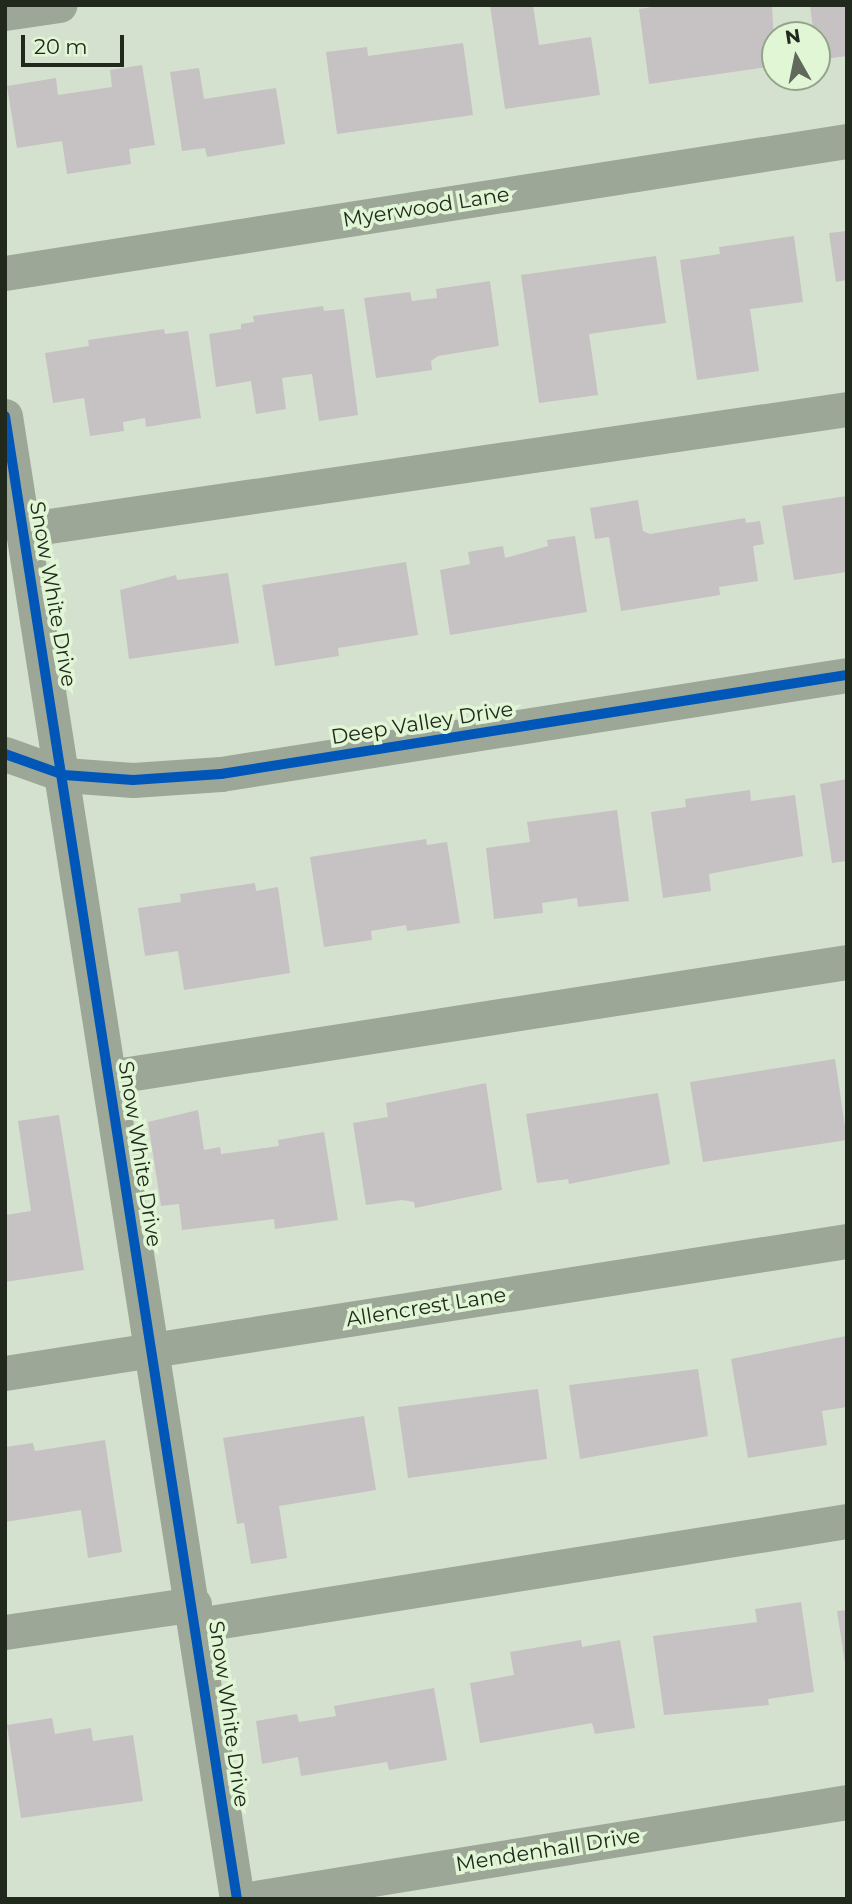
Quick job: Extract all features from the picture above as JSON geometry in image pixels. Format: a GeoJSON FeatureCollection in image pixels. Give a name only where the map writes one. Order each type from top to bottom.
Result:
{"type":"FeatureCollection","features":[{"type":"Feature","properties":{"kind":"street"},"geometry":{"type":"LineString","coordinates":[[5,13],[59,5]]}},
{"type":"Feature","properties":{"kind":"street","name":"Myerwood Lane"},"geometry":{"type":"LineString","coordinates":[[5,272],[847,141]]}},
{"type":"Feature","properties":{"kind":"street"},"geometry":{"type":"LineString","coordinates":[[22,530],[847,409]]}},
{"type":"Feature","properties":{"kind":"street","name":"Snow White Drive"},"geometry":{"type":"LineString","coordinates":[[5,416],[64,775],[237,1899]]}},
{"type":"Feature","properties":{"kind":"street","name":"Deep Valley Drive"},"geometry":{"type":"LineString","coordinates":[[5,754],[64,775],[133,780],[221,774],[847,675]]}},
{"type":"Feature","properties":{"kind":"street"},"geometry":{"type":"LineString","coordinates":[[109,1077],[847,962]]}},
{"type":"Feature","properties":{"kind":"street","name":"Allencrest Lane"},"geometry":{"type":"LineString","coordinates":[[5,1373],[847,1241]]}},
{"type":"Feature","properties":{"kind":"street"},"geometry":{"type":"LineString","coordinates":[[5,1632],[195,1615],[847,1521]]}},
{"type":"Feature","properties":{"kind":"street","name":"Mendenhall Drive"},"geometry":{"type":"LineString","coordinates":[[249,1899],[847,1802]]}},
{"type":"Feature","properties":{"kind":"building"},"geometry":{"type":"Polygon","coordinates":[[[490,5],[533,5],[539,45],[591,37],[600,95],[505,109],[490,5]]]}},
{"type":"Feature","properties":{"kind":"building"},"geometry":{"type":"Polygon","coordinates":[[[666,5],[772,5],[773,21],[761,21],[761,68],[649,84],[639,9],[666,5]]]}},
{"type":"Feature","properties":{"kind":"building"},"geometry":{"type":"Polygon","coordinates":[[[810,5],[847,5],[847,56],[831,58],[831,21],[812,21],[810,5]]]}},
{"type":"Feature","properties":{"kind":"building"},"geometry":{"type":"Polygon","coordinates":[[[463,43],[473,115],[337,134],[326,52],[367,47],[368,56],[463,43]]]}},
{"type":"Feature","properties":{"kind":"building"},"geometry":{"type":"Polygon","coordinates":[[[142,65],[155,145],[129,149],[131,164],[67,174],[62,141],[17,148],[7,86],[56,78],[58,95],[112,87],[110,70],[142,65]]]}},
{"type":"Feature","properties":{"kind":"building"},"geometry":{"type":"Polygon","coordinates":[[[199,68],[204,99],[276,88],[285,144],[207,157],[205,148],[182,151],[170,72],[199,68]]]}},
{"type":"Feature","properties":{"kind":"building"},"geometry":{"type":"Polygon","coordinates":[[[847,231],[847,280],[836,282],[829,233],[847,231]]]}},
{"type":"Feature","properties":{"kind":"building"},"geometry":{"type":"Polygon","coordinates":[[[794,236],[803,302],[750,309],[759,371],[697,380],[680,260],[720,254],[719,247],[794,236]]]}},
{"type":"Feature","properties":{"kind":"building"},"geometry":{"type":"Polygon","coordinates":[[[656,256],[666,323],[589,334],[598,395],[539,403],[521,275],[656,256]]]}},
{"type":"Feature","properties":{"kind":"building"},"geometry":{"type":"Polygon","coordinates":[[[490,281],[499,346],[438,356],[431,361],[432,370],[376,378],[364,298],[410,292],[412,301],[437,298],[436,289],[490,281]]]}},
{"type":"Feature","properties":{"kind":"building"},"geometry":{"type":"Polygon","coordinates":[[[323,306],[324,311],[344,309],[358,415],[319,421],[312,374],[282,378],[286,409],[256,414],[251,381],[216,387],[209,334],[241,329],[241,324],[254,322],[253,316],[323,306]]]}},
{"type":"Feature","properties":{"kind":"building"},"geometry":{"type":"Polygon","coordinates":[[[164,329],[165,334],[188,331],[201,418],[146,427],[145,418],[123,422],[124,431],[90,436],[84,398],[53,403],[45,353],[89,346],[88,340],[164,329]]]}},
{"type":"Feature","properties":{"kind":"building"},"geometry":{"type":"Polygon","coordinates":[[[847,496],[847,572],[794,580],[782,506],[847,496]]]}},
{"type":"Feature","properties":{"kind":"building"},"geometry":{"type":"Polygon","coordinates":[[[638,500],[643,531],[650,534],[745,518],[746,523],[760,521],[764,544],[753,546],[758,581],[719,587],[720,595],[621,611],[609,537],[595,539],[590,508],[638,500]]]}},
{"type":"Feature","properties":{"kind":"building"},"geometry":{"type":"Polygon","coordinates":[[[575,536],[587,612],[450,635],[440,570],[470,564],[468,552],[503,546],[505,558],[548,546],[547,540],[575,536]]]}},
{"type":"Feature","properties":{"kind":"building"},"geometry":{"type":"Polygon","coordinates":[[[406,562],[418,635],[338,648],[339,656],[275,666],[262,585],[406,562]]]}},
{"type":"Feature","properties":{"kind":"building"},"geometry":{"type":"Polygon","coordinates":[[[228,573],[239,643],[129,659],[120,590],[176,575],[177,580],[228,573]]]}},
{"type":"Feature","properties":{"kind":"building"},"geometry":{"type":"Polygon","coordinates":[[[847,779],[847,861],[832,863],[820,784],[847,779]]]}},
{"type":"Feature","properties":{"kind":"building"},"geometry":{"type":"Polygon","coordinates":[[[750,790],[751,801],[795,795],[803,856],[709,874],[711,891],[663,898],[651,812],[686,807],[685,799],[750,790]]]}},
{"type":"Feature","properties":{"kind":"building"},"geometry":{"type":"Polygon","coordinates":[[[617,810],[629,901],[578,907],[577,898],[542,903],[543,913],[494,919],[486,848],[530,842],[527,822],[617,810]]]}},
{"type":"Feature","properties":{"kind":"building"},"geometry":{"type":"Polygon","coordinates":[[[426,839],[427,845],[447,842],[460,923],[407,931],[406,925],[371,931],[372,940],[324,947],[310,857],[426,839]]]}},
{"type":"Feature","properties":{"kind":"building"},"geometry":{"type":"Polygon","coordinates":[[[255,883],[256,891],[278,887],[290,973],[184,990],[178,951],[145,956],[138,908],[181,902],[180,894],[255,883]]]}},
{"type":"Feature","properties":{"kind":"building"},"geometry":{"type":"Polygon","coordinates":[[[835,1059],[847,1140],[703,1162],[690,1082],[835,1059]]]}},
{"type":"Feature","properties":{"kind":"building"},"geometry":{"type":"Polygon","coordinates":[[[486,1083],[502,1190],[415,1208],[414,1202],[402,1200],[366,1205],[353,1123],[388,1117],[386,1103],[486,1083]]]}},
{"type":"Feature","properties":{"kind":"building"},"geometry":{"type":"Polygon","coordinates":[[[658,1093],[670,1164],[569,1184],[568,1179],[537,1183],[526,1114],[658,1093]]]}},
{"type":"Feature","properties":{"kind":"building"},"geometry":{"type":"Polygon","coordinates":[[[198,1110],[204,1150],[220,1147],[221,1154],[279,1146],[278,1140],[324,1132],[338,1220],[275,1229],[274,1219],[182,1230],[179,1204],[161,1206],[148,1122],[198,1110]]]}},
{"type":"Feature","properties":{"kind":"building"},"geometry":{"type":"Polygon","coordinates":[[[59,1115],[84,1270],[5,1282],[5,1215],[31,1211],[18,1121],[59,1115]]]}},
{"type":"Feature","properties":{"kind":"building"},"geometry":{"type":"Polygon","coordinates":[[[846,1336],[847,1407],[822,1411],[827,1445],[748,1458],[731,1359],[846,1336]]]}},
{"type":"Feature","properties":{"kind":"building"},"geometry":{"type":"Polygon","coordinates":[[[698,1369],[708,1436],[580,1459],[569,1385],[698,1369]]]}},
{"type":"Feature","properties":{"kind":"building"},"geometry":{"type":"Polygon","coordinates":[[[538,1389],[547,1459],[408,1478],[398,1407],[538,1389]]]}},
{"type":"Feature","properties":{"kind":"building"},"geometry":{"type":"Polygon","coordinates":[[[364,1416],[376,1490],[279,1506],[287,1558],[251,1564],[244,1523],[237,1524],[223,1438],[364,1416]]]}},
{"type":"Feature","properties":{"kind":"building"},"geometry":{"type":"Polygon","coordinates":[[[105,1440],[122,1552],[88,1558],[81,1510],[5,1522],[5,1447],[33,1443],[35,1451],[105,1440]]]}},
{"type":"Feature","properties":{"kind":"building"},"geometry":{"type":"Polygon","coordinates":[[[801,1602],[814,1692],[768,1699],[769,1705],[664,1715],[653,1636],[757,1622],[755,1609],[801,1602]]]}},
{"type":"Feature","properties":{"kind":"building"},"geometry":{"type":"Polygon","coordinates":[[[847,1610],[847,1663],[845,1663],[837,1611],[847,1610]]]}},
{"type":"Feature","properties":{"kind":"building"},"geometry":{"type":"Polygon","coordinates":[[[581,1640],[582,1647],[620,1640],[635,1728],[595,1734],[592,1723],[480,1743],[470,1683],[514,1675],[510,1652],[581,1640]]]}},
{"type":"Feature","properties":{"kind":"building"},"geometry":{"type":"Polygon","coordinates":[[[434,1688],[447,1760],[389,1770],[387,1762],[301,1776],[298,1757],[262,1764],[256,1721],[297,1714],[299,1722],[336,1716],[334,1706],[434,1688]]]}},
{"type":"Feature","properties":{"kind":"building"},"geometry":{"type":"Polygon","coordinates":[[[52,1718],[55,1734],[91,1728],[93,1741],[133,1735],[143,1801],[21,1818],[7,1725],[52,1718]]]}},
{"type":"Feature","properties":{"kind":"cycle path"},"geometry":{"type":"LineString","coordinates":[[5,416],[237,1899]]}},
{"type":"Feature","properties":{"kind":"cycle path"},"geometry":{"type":"LineString","coordinates":[[5,754],[64,775],[133,780],[221,774],[847,675]]}}]}
